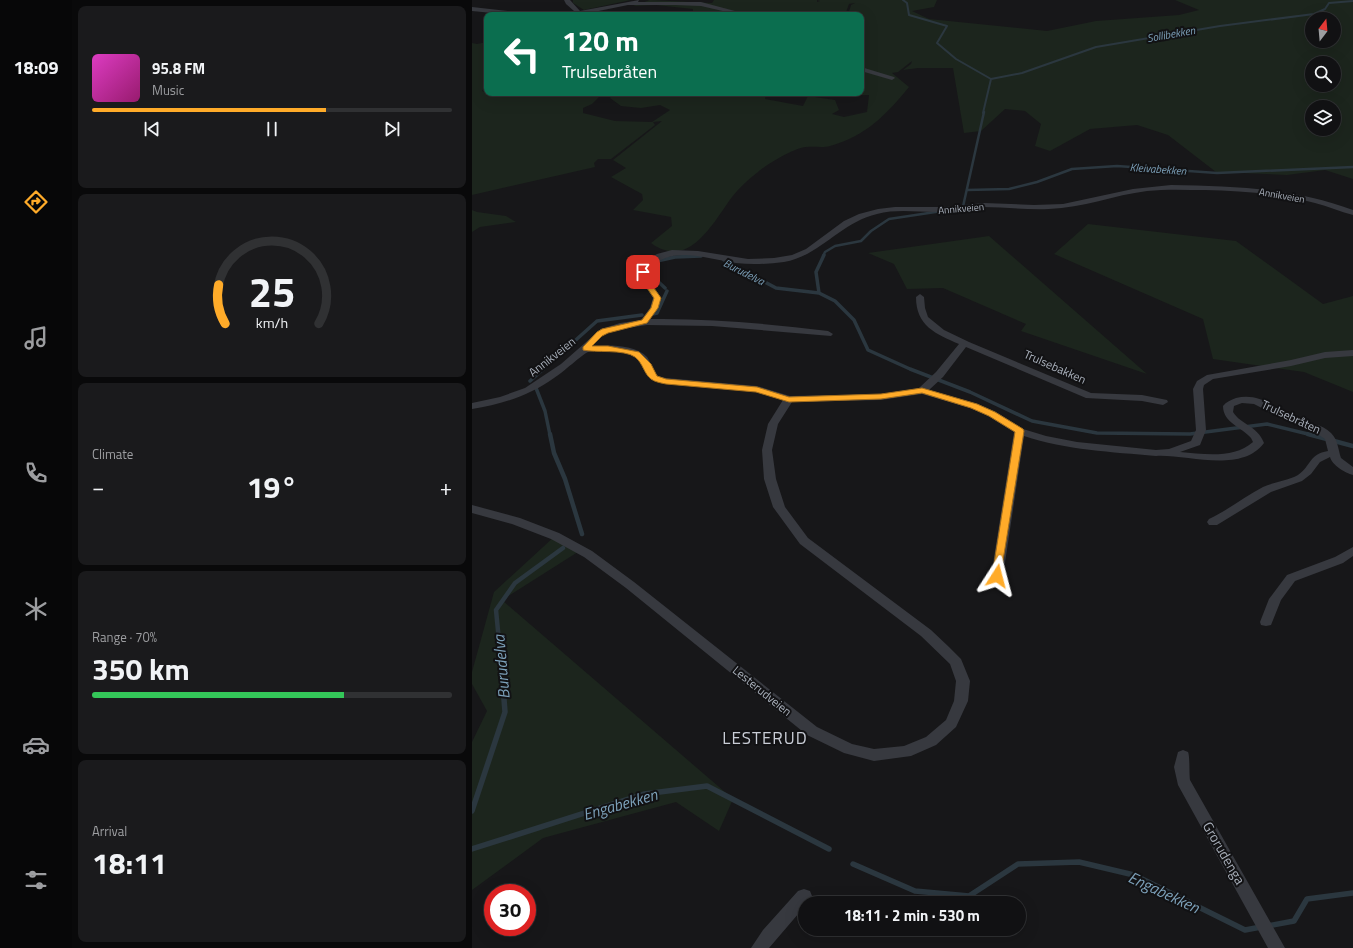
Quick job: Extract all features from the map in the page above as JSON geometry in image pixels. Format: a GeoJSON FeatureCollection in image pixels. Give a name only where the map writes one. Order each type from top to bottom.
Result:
{"type":"FeatureCollection","features":[{"type":"Feature","properties":{"kind":"street"},"geometry":{"type":"LineString","coordinates":[[567,0],[568,3],[578,12]]}},
{"type":"Feature","properties":{"kind":"street"},"geometry":{"type":"LineString","coordinates":[[630,4],[641,0]]}},
{"type":"Feature","properties":{"kind":"street"},"geometry":{"type":"LineString","coordinates":[[585,12],[630,4],[675,3],[701,4],[734,12]]}},
{"type":"Feature","properties":{"kind":"street"},"geometry":{"type":"LineString","coordinates":[[472,9],[500,12]]}},
{"type":"Feature","properties":{"kind":"street"},"geometry":{"type":"LineString","coordinates":[[864,70],[892,78]]}},
{"type":"Feature","properties":{"kind":"street","name":"Annikveien"},"geometry":{"type":"LineString","coordinates":[[648,317],[654,308],[657,298],[646,281],[643,272],[650,263],[664,255],[679,252],[744,261],[787,259],[811,250],[840,226],[870,213],[899,209],[951,208],[983,205],[1050,208],[1088,203],[1146,189],[1230,188],[1297,197],[1334,206],[1353,213]]}},
{"type":"Feature","properties":{"kind":"street","name":"Trulsebakken"},"geometry":{"type":"LineString","coordinates":[[920,297],[922,312],[925,318],[936,328],[964,344],[1014,362],[1090,396],[1142,398],[1163,402]]}},
{"type":"Feature","properties":{"kind":"street","name":"Annikveien"},"geometry":{"type":"LineString","coordinates":[[472,406],[499,401],[536,387],[558,372],[585,349],[599,334],[648,317],[740,324],[828,334]]}},
{"type":"Feature","properties":{"kind":"street"},"geometry":{"type":"LineString","coordinates":[[922,391],[946,369],[964,344]]}},
{"type":"Feature","properties":{"kind":"street","name":"Trulsebråten"},"geometry":{"type":"LineString","coordinates":[[585,349],[608,349],[637,354],[645,362],[651,375],[655,378],[666,381],[757,389],[789,399],[881,397],[922,391],[974,406],[992,414],[1020,431],[1044,439],[1077,445],[1194,457],[1214,457],[1247,452],[1255,448],[1259,443],[1254,432],[1228,416],[1227,411],[1228,406],[1233,403],[1244,400],[1257,402],[1292,420],[1323,432],[1330,439],[1336,460],[1353,472]]}},
{"type":"Feature","properties":{"kind":"street","name":"Trulsebråten"},"geometry":{"type":"LineString","coordinates":[[1156,453],[1170,452],[1196,443],[1201,430],[1198,389],[1203,380],[1224,374],[1292,363],[1325,355],[1353,353]]}},
{"type":"Feature","properties":{"kind":"street","name":"Lesterudveien"},"geometry":{"type":"LineString","coordinates":[[472,509],[516,521],[555,536],[588,554],[630,585],[812,731],[849,749],[874,755],[906,752],[931,741],[951,723],[961,701],[963,681],[956,662],[944,650],[926,633],[804,541],[779,507],[770,479],[767,450],[773,424],[781,409],[789,399]]}},
{"type":"Feature","properties":{"kind":"street"},"geometry":{"type":"LineString","coordinates":[[997,576],[1020,431]]}},
{"type":"Feature","properties":{"kind":"street"},"geometry":{"type":"LineString","coordinates":[[1213,522],[1275,486],[1299,479],[1308,472],[1315,459],[1324,454],[1333,453]]}},
{"type":"Feature","properties":{"kind":"street"},"geometry":{"type":"LineString","coordinates":[[1266,622],[1275,599],[1284,584],[1291,578],[1339,560],[1353,551]]}},
{"type":"Feature","properties":{"kind":"street","name":"Grorudenga"},"geometry":{"type":"LineString","coordinates":[[1183,756],[1181,767],[1183,781],[1277,948]]}},
{"type":"Feature","properties":{"kind":"street"},"geometry":{"type":"LineString","coordinates":[[759,948],[798,903]]}},
{"type":"Feature","properties":{"kind":"shaded area"},"geometry":{"type":"Polygon","coordinates":[[[573,0],[631,0],[584,10],[573,3],[573,0]]]}},
{"type":"Feature","properties":{"kind":"shaded area"},"geometry":{"type":"Polygon","coordinates":[[[650,0],[712,3],[714,0],[817,0],[937,0],[934,7],[912,11],[929,19],[1047,31],[1096,21],[1179,15],[1199,10],[1175,0],[1353,0],[1353,179],[1325,170],[1287,175],[1216,172],[1168,135],[1137,125],[1090,129],[1050,151],[1035,146],[1041,124],[1025,111],[1005,109],[981,131],[964,133],[953,68],[918,68],[903,70],[911,64],[912,61],[898,72],[892,73],[909,87],[892,107],[874,123],[865,130],[843,142],[827,147],[801,148],[788,153],[768,165],[741,187],[704,235],[686,249],[676,251],[665,250],[651,243],[672,226],[671,217],[633,210],[643,200],[642,194],[611,177],[626,168],[613,160],[662,121],[653,122],[655,125],[611,159],[598,159],[594,163],[595,167],[472,195],[472,43],[484,43],[484,88],[482,91],[484,92],[484,96],[600,96],[592,104],[583,108],[583,113],[615,121],[652,122],[670,110],[660,105],[641,108],[621,106],[610,98],[611,96],[766,96],[765,99],[803,106],[808,96],[835,100],[839,110],[832,114],[844,117],[867,112],[869,95],[864,95],[864,12],[849,12],[851,5],[855,3],[849,4],[846,12],[693,12],[693,9],[656,5],[633,6],[650,0]]]}},
{"type":"Feature","properties":{"kind":"shaded area"},"geometry":{"type":"Polygon","coordinates":[[[472,210],[506,216],[516,222],[480,227],[472,232],[472,210]]]}},
{"type":"Feature","properties":{"kind":"shaded area"},"geometry":{"type":"Polygon","coordinates":[[[1088,224],[1236,241],[1323,304],[1353,296],[1353,392],[1304,372],[1213,359],[1203,319],[1054,254],[1088,224]]]}},
{"type":"Feature","properties":{"kind":"shaded area"},"geometry":{"type":"Polygon","coordinates":[[[989,236],[1147,374],[1021,331],[1026,324],[943,288],[907,289],[894,264],[868,253],[989,236]]]}},
{"type":"Feature","properties":{"kind":"shaded area"},"geometry":{"type":"Polygon","coordinates":[[[555,536],[581,550],[502,600],[733,799],[719,831],[676,802],[543,838],[472,890],[472,742],[487,711],[472,684],[472,672],[494,592],[555,536]]]}},
{"type":"Feature","properties":{"kind":"waterway"},"geometry":{"type":"LineString","coordinates":[[903,0],[907,3],[909,15],[947,26],[937,43],[956,59],[991,79]]}},
{"type":"Feature","properties":{"kind":"waterway","name":"Sollibekken"},"geometry":{"type":"LineString","coordinates":[[991,79],[1022,73],[1096,47],[1220,26],[1314,14],[1325,9],[1329,3],[1353,1]]}},
{"type":"Feature","properties":{"kind":"waterway"},"geometry":{"type":"LineString","coordinates":[[983,113],[991,79]]}},
{"type":"Feature","properties":{"kind":"waterway"},"geometry":{"type":"LineString","coordinates":[[951,210],[962,211],[984,112]]}},
{"type":"Feature","properties":{"kind":"waterway","name":"Kleivabekken"},"geometry":{"type":"LineString","coordinates":[[967,190],[1009,189],[1037,182],[1072,169],[1117,166],[1217,173],[1353,167]]}},
{"type":"Feature","properties":{"kind":"waterway"},"geometry":{"type":"LineString","coordinates":[[823,256],[825,252],[835,246],[861,241],[871,231],[889,219],[942,211]]}},
{"type":"Feature","properties":{"kind":"waterway"},"geometry":{"type":"LineString","coordinates":[[819,293],[816,272],[824,255]]}},
{"type":"Feature","properties":{"kind":"waterway","name":"Burudelva"},"geometry":{"type":"LineString","coordinates":[[657,261],[675,257],[701,256]]}},
{"type":"Feature","properties":{"kind":"waterway","name":"Burudelva"},"geometry":{"type":"LineString","coordinates":[[724,260],[776,288],[819,293]]}},
{"type":"Feature","properties":{"kind":"waterway","name":"Burudelva"},"geometry":{"type":"LineString","coordinates":[[652,266],[650,269],[651,275],[665,288]]}},
{"type":"Feature","properties":{"kind":"waterway","name":"Burudelva"},"geometry":{"type":"LineString","coordinates":[[653,314],[657,313],[667,291]]}},
{"type":"Feature","properties":{"kind":"waterway"},"geometry":{"type":"LineString","coordinates":[[819,293],[835,301],[854,320],[868,350],[910,369],[970,392],[1032,421],[1097,433],[1190,434],[1267,424],[1309,434]]}},
{"type":"Feature","properties":{"kind":"waterway","name":"Burudelva"},"geometry":{"type":"LineString","coordinates":[[530,381],[597,321],[642,315]]}},
{"type":"Feature","properties":{"kind":"waterway","name":"Burudelva"},"geometry":{"type":"LineString","coordinates":[[536,388],[545,411],[550,435]]}},
{"type":"Feature","properties":{"kind":"waterway","name":"Burudelva"},"geometry":{"type":"LineString","coordinates":[[550,434],[554,453],[565,479],[582,534]]}},
{"type":"Feature","properties":{"kind":"waterway"},"geometry":{"type":"LineString","coordinates":[[1309,434],[1353,446]]}},
{"type":"Feature","properties":{"kind":"waterway","name":"Burudelva"},"geometry":{"type":"LineString","coordinates":[[501,662],[496,610],[515,583],[563,548]]}},
{"type":"Feature","properties":{"kind":"waterway","name":"Burudelva"},"geometry":{"type":"LineString","coordinates":[[472,811],[505,712],[501,661]]}},
{"type":"Feature","properties":{"kind":"waterway","name":"Engabekken"},"geometry":{"type":"LineString","coordinates":[[472,849],[644,794],[707,786],[829,849]]}},
{"type":"Feature","properties":{"kind":"waterway","name":"Engabekken"},"geometry":{"type":"LineString","coordinates":[[853,864],[915,891],[969,896],[1018,864],[1079,862],[1134,875],[1245,930],[1261,927]]}},
{"type":"Feature","properties":{"kind":"waterway","name":"Engabekken"},"geometry":{"type":"LineString","coordinates":[[1267,926],[1294,921],[1307,899],[1353,893]]}},
{"type":"Feature","properties":{"kind":"district","name":"LESTERUD"},"geometry":{"type":"Point","coordinates":[765,738]}},
{"type":"Feature","properties":{"kind":"route"},"geometry":{"type":"LineString","coordinates":[[643,272],[646,281],[657,298],[657,303],[651,314],[644,322],[613,328],[599,334],[585,349],[608,349],[627,351],[637,354],[648,366],[651,375],[655,378],[666,381],[757,389],[789,399],[881,397],[922,391],[974,406],[992,414],[1020,431],[997,576]]}}]}
